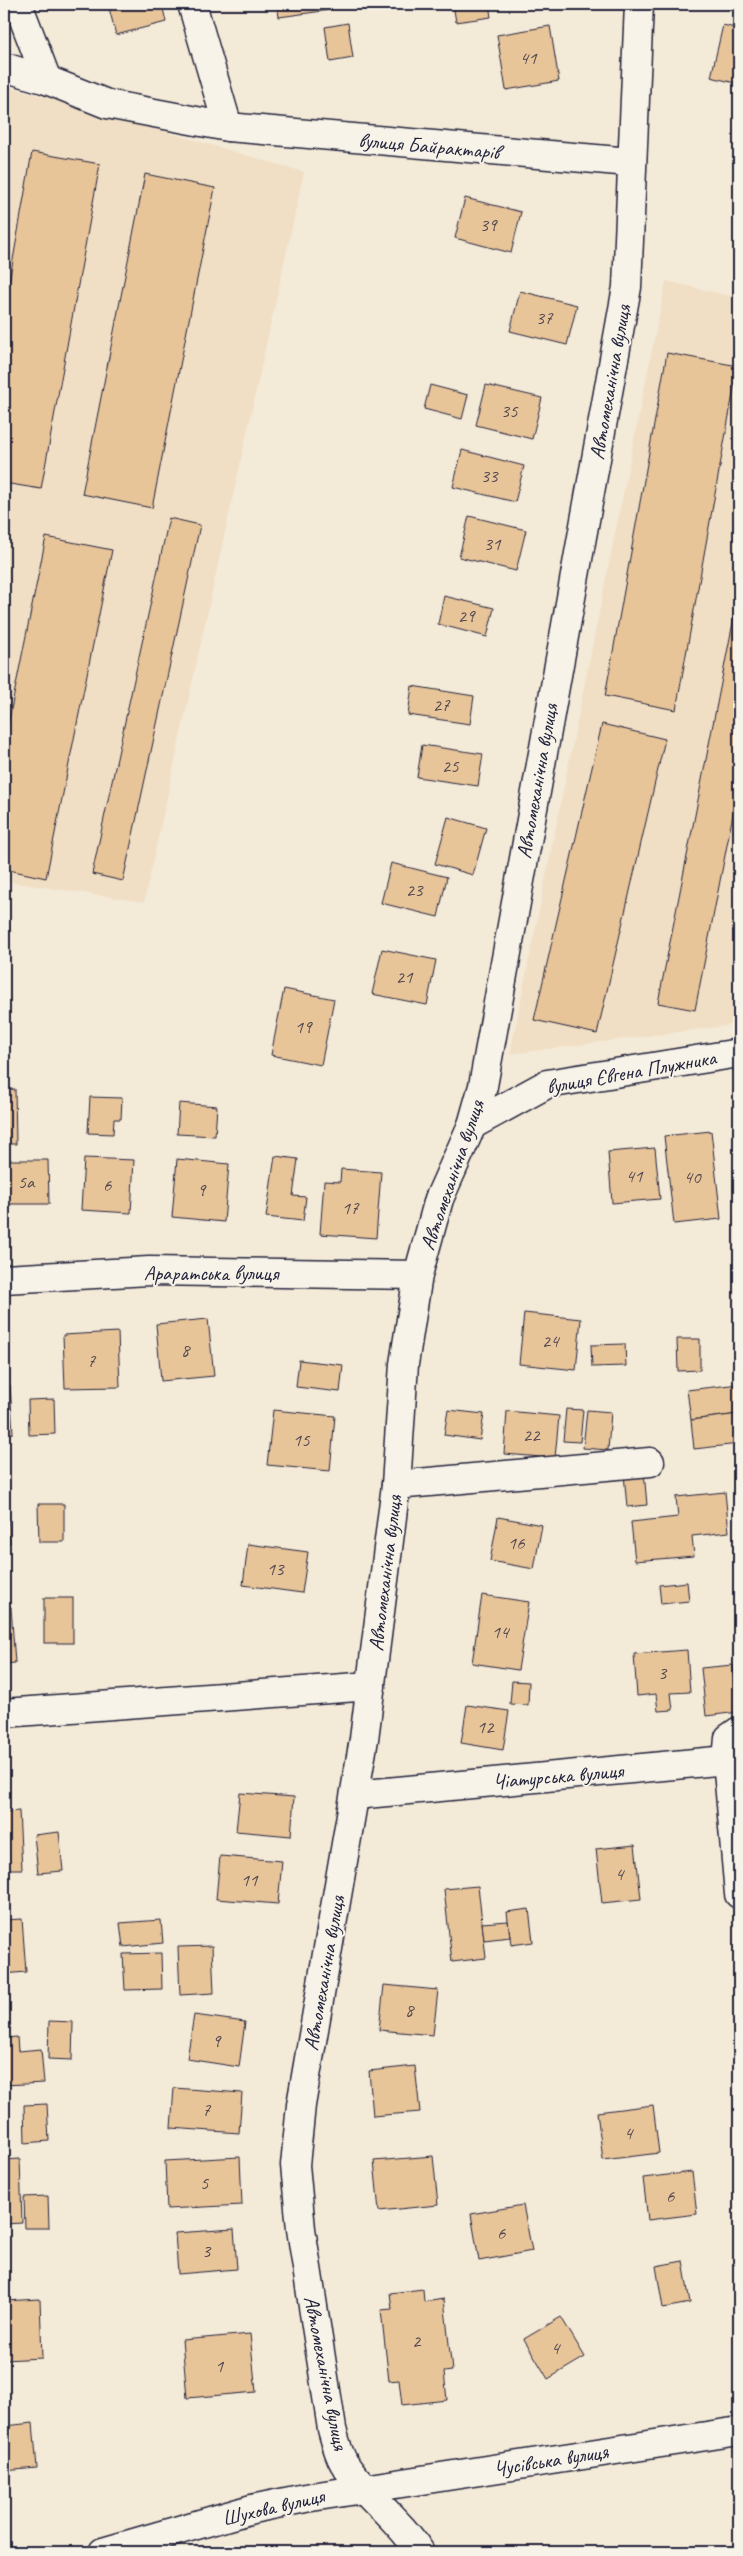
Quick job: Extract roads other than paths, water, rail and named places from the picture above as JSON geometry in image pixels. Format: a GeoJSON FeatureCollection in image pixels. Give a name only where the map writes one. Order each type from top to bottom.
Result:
{"type":"FeatureCollection","features":[{"type":"Feature","properties":{"kind":"street"},"geometry":{"type":"LineString","coordinates":[[18,4],[47,80]]}},
{"type":"Feature","properties":{"kind":"street"},"geometry":{"type":"LineString","coordinates":[[192,4],[228,127]]}},
{"type":"Feature","properties":{"kind":"street","name":"Автомеханічна вулиця"},"geometry":{"type":"LineString","coordinates":[[363,2490],[342,2461],[332,2429],[301,2229],[295,2165],[301,2105],[355,1795],[371,1686],[396,1486],[404,1364],[418,1275],[439,1199],[472,1125],[482,1086],[627,287],[630,162],[639,4]]}},
{"type":"Feature","properties":{"kind":"street","name":"вулиця Байрактарів"},"geometry":{"type":"LineString","coordinates":[[4,67],[47,80],[107,104],[228,127],[298,135],[630,162]]}},
{"type":"Feature","properties":{"kind":"street","name":"вулиця Євгена Плужника"},"geometry":{"type":"LineString","coordinates":[[472,1125],[548,1084],[739,1053]]}},
{"type":"Feature","properties":{"kind":"street","name":"Араратська вулиця"},"geometry":{"type":"LineString","coordinates":[[4,1278],[149,1272],[418,1275]]}},
{"type":"Feature","properties":{"kind":"street"},"geometry":{"type":"LineString","coordinates":[[396,1486],[650,1462]]}},
{"type":"Feature","properties":{"kind":"street"},"geometry":{"type":"LineString","coordinates":[[4,1713],[371,1686]]}},
{"type":"Feature","properties":{"kind":"street"},"geometry":{"type":"LineString","coordinates":[[739,1731],[729,1738],[727,1760],[739,1894]]}},
{"type":"Feature","properties":{"kind":"street","name":"Чіатурська вулиця"},"geometry":{"type":"LineString","coordinates":[[355,1795],[727,1760]]}},
{"type":"Feature","properties":{"kind":"street","name":"Чусівська вулиця"},"geometry":{"type":"LineString","coordinates":[[363,2490],[739,2431]]}},
{"type":"Feature","properties":{"kind":"street"},"geometry":{"type":"LineString","coordinates":[[363,2490],[388,2514],[420,2552]]}},
{"type":"Feature","properties":{"kind":"street","name":"Шухова вулиця"},"geometry":{"type":"LineString","coordinates":[[103,2552],[252,2509],[305,2498],[363,2490]]}}]}
